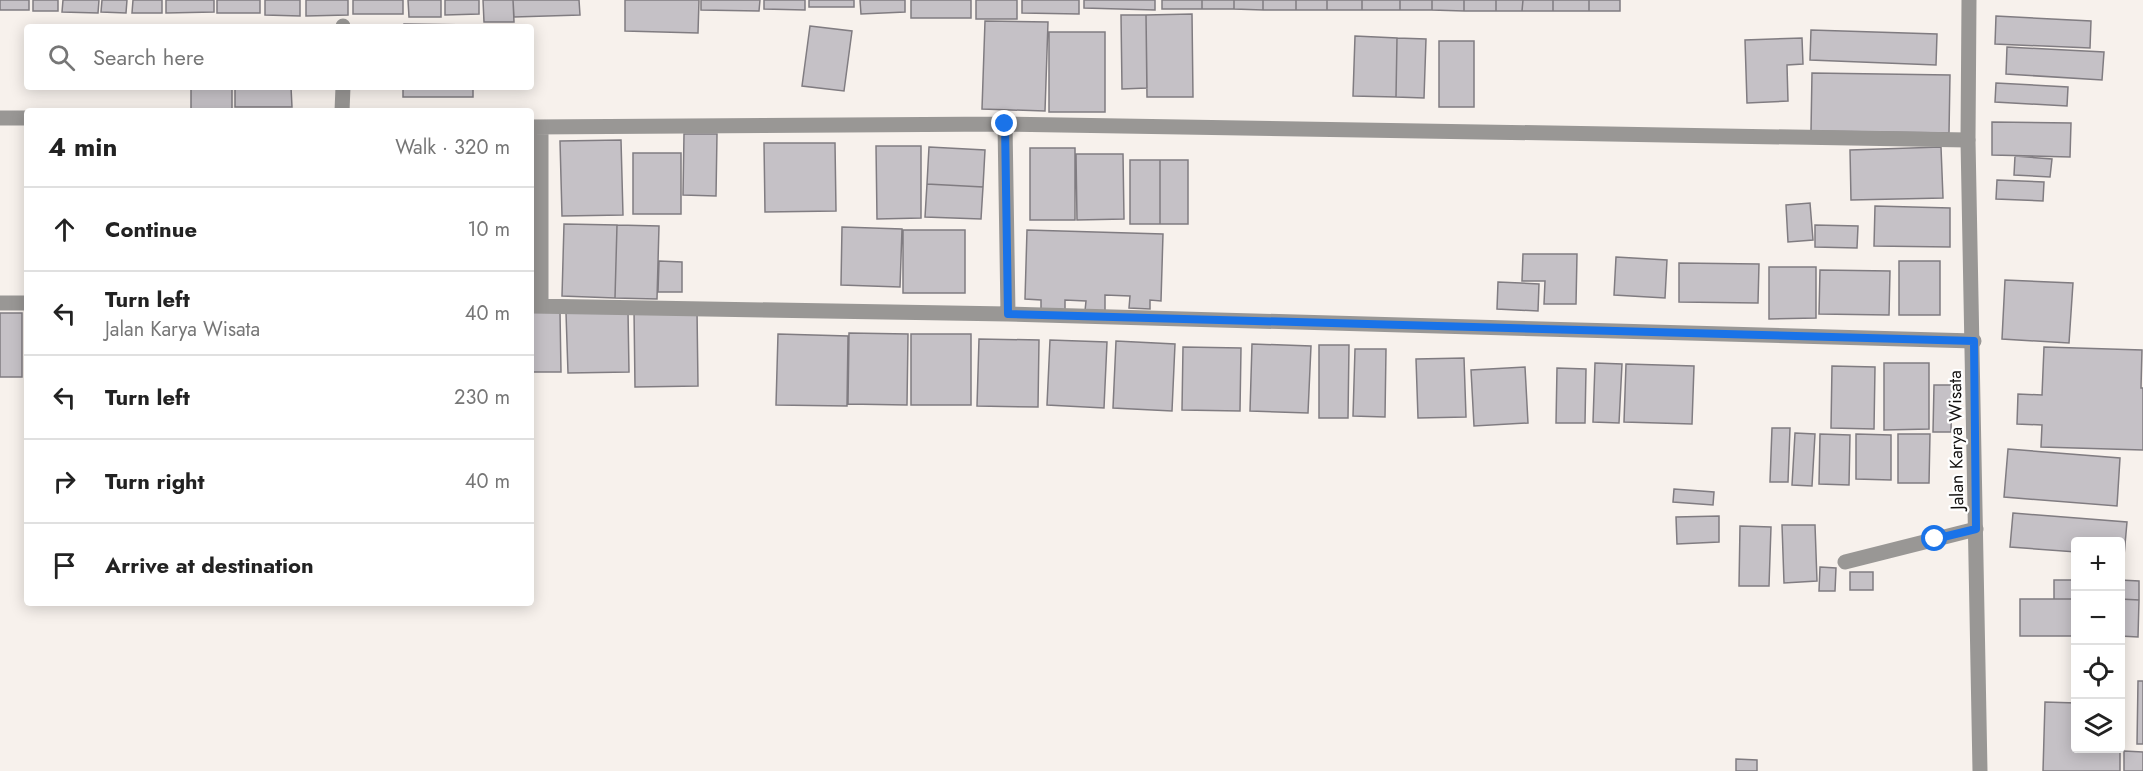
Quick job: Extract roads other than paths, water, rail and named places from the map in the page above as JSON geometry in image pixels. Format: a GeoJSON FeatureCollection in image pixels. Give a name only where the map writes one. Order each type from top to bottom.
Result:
{"type":"FeatureCollection","features":[{"type":"Feature","properties":{"kind":"street","name":"Jalan Karya Wisata"},"geometry":{"type":"LineString","coordinates":[[1969,0],[1968,140],[1974,341],[1980,771]]}},
{"type":"Feature","properties":{"kind":"street"},"geometry":{"type":"LineString","coordinates":[[342,108],[343,90]]}},
{"type":"Feature","properties":{"kind":"street"},"geometry":{"type":"LineString","coordinates":[[0,118],[24,118]]}},
{"type":"Feature","properties":{"kind":"street"},"geometry":{"type":"LineString","coordinates":[[1005,124],[1008,314]]}},
{"type":"Feature","properties":{"kind":"street"},"geometry":{"type":"LineString","coordinates":[[1968,140],[1005,124],[536,127],[536,306],[1008,314],[1974,341]]}},
{"type":"Feature","properties":{"kind":"street"},"geometry":{"type":"LineString","coordinates":[[0,303],[24,303]]}},
{"type":"Feature","properties":{"kind":"street"},"geometry":{"type":"LineString","coordinates":[[1845,562],[1976,529]]}}]}
